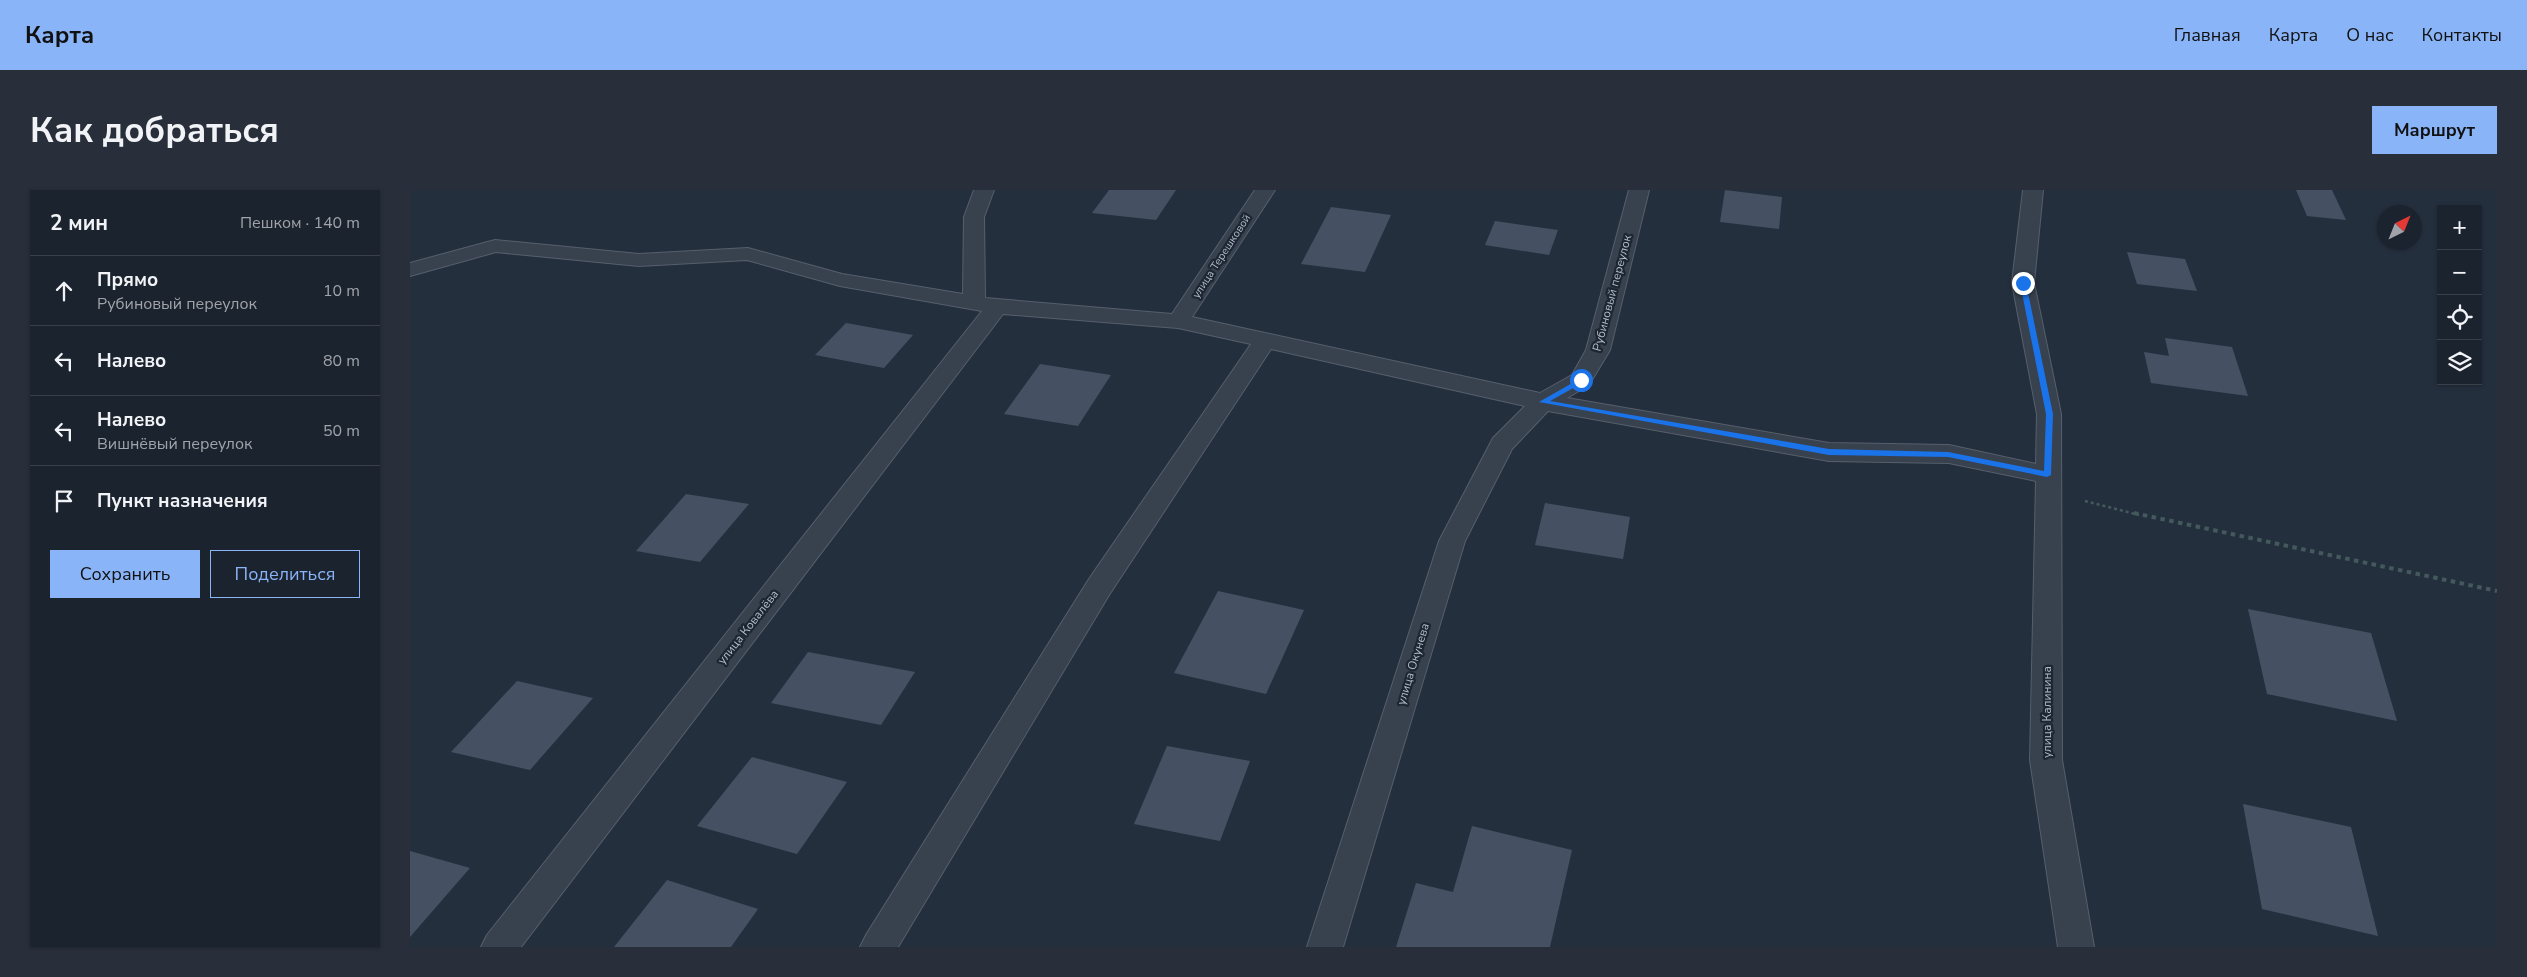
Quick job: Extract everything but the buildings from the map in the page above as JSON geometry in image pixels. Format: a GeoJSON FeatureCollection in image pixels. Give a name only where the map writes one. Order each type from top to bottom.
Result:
{"type":"FeatureCollection","features":[{"type":"Feature","properties":{"kind":"street"},"geometry":{"type":"LineString","coordinates":[[984,190],[974,217],[985,305]]}},
{"type":"Feature","properties":{"kind":"street","name":"улица Терешковой"},"geometry":{"type":"LineString","coordinates":[[1178,321],[1265,190]]}},
{"type":"Feature","properties":{"kind":"street","name":"Рубиновый переулок"},"geometry":{"type":"LineString","coordinates":[[1543,402],[1581,380],[1598,350],[1639,190]]}},
{"type":"Feature","properties":{"kind":"street","name":"улица Калинина"},"geometry":{"type":"LineString","coordinates":[[2033,190],[2023,283],[2049,414],[2046,760],[2076,947]]}},
{"type":"Feature","properties":{"kind":"street"},"geometry":{"type":"LineString","coordinates":[[410,270],[495,246],[639,260],[748,254],[840,280],[985,305],[1178,321],[1543,402],[1829,452],[1948,454],[2048,483]]}},
{"type":"Feature","properties":{"kind":"street","name":"улица Ковалёва"},"geometry":{"type":"LineString","coordinates":[[499,947],[985,305]]}},
{"type":"Feature","properties":{"kind":"street"},"geometry":{"type":"LineString","coordinates":[[878,947],[1099,586],[1265,340]]}},
{"type":"Feature","properties":{"kind":"street","name":"улица Окунева"},"geometry":{"type":"LineString","coordinates":[[1325,947],[1452,541],[1502,444],[1543,402]]}},
{"type":"Feature","properties":{"kind":"path"},"geometry":{"type":"LineString","coordinates":[[2048,483],[2144,516],[2497,591]]}},
{"type":"Feature","properties":{"kind":"route"},"geometry":{"type":"LineString","coordinates":[[1581,380],[1543,402],[1829,452],[1948,454],[2047,475],[2049,414],[2023,283]]}}]}
